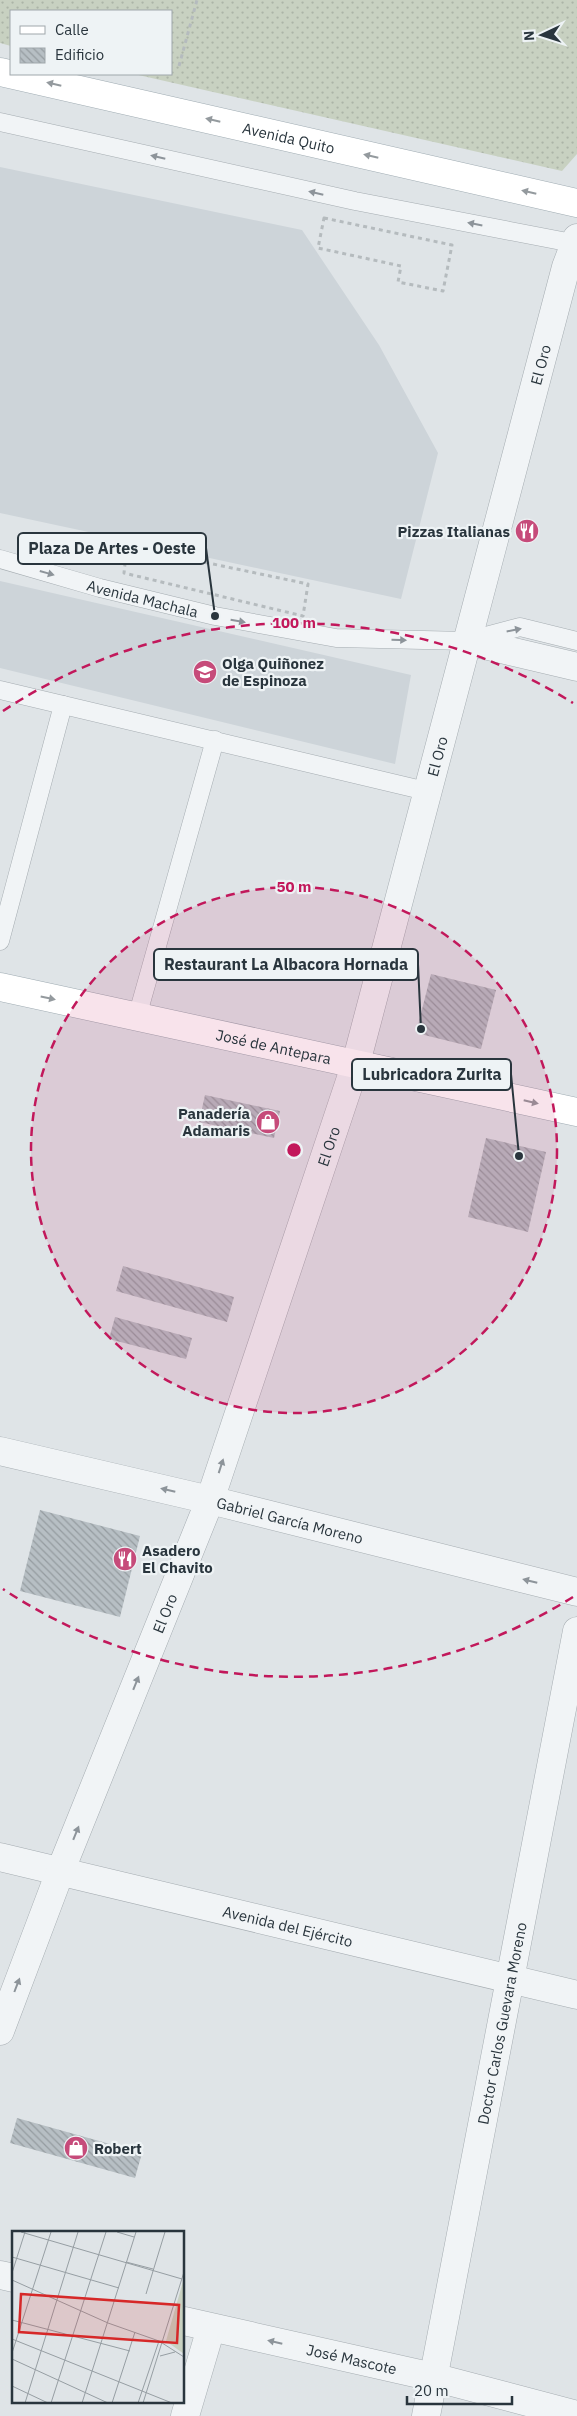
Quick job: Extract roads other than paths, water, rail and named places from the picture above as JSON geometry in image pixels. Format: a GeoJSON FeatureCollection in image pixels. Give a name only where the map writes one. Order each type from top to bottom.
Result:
{"type":"FeatureCollection","features":[{"type":"Feature","properties":{"kind":"main road","name":"Avenida Quito"},"geometry":{"type":"LineString","coordinates":[[13,75],[577,203]]}},
{"type":"Feature","properties":{"kind":"main road","name":"José de Antepara"},"geometry":{"type":"LineString","coordinates":[[0,987],[577,1112]]}},
{"type":"Feature","properties":{"kind":"street","name":"El Oro"},"geometry":{"type":"LineString","coordinates":[[0,2031],[60,1872],[210,1500],[356,1063],[426,791],[574,252]]}},
{"type":"Feature","properties":{"kind":"street","name":"Avenida Machala"},"geometry":{"type":"LineString","coordinates":[[467,641],[577,667]]}},
{"type":"Feature","properties":{"kind":"street","name":"Gabriel García Moreno"},"geometry":{"type":"LineString","coordinates":[[0,1451],[210,1500],[577,1592]]}},
{"type":"Feature","properties":{"kind":"street","name":"Doctor Carlos Guevara Moreno"},"geometry":{"type":"LineString","coordinates":[[426,2416],[577,1631]]}},
{"type":"Feature","properties":{"kind":"street","name":"Avenida del Ejército"},"geometry":{"type":"LineString","coordinates":[[0,1857],[577,1995]]}},
{"type":"Feature","properties":{"kind":"street","name":"José Mascote"},"geometry":{"type":"LineString","coordinates":[[185,2321],[433,2377],[577,2415]]}},
{"type":"Feature","properties":{"kind":"street"},"geometry":{"type":"LineString","coordinates":[[185,2416],[211,2328]]}},
{"type":"Feature","properties":{"kind":"lane"},"geometry":{"type":"LineString","coordinates":[[0,122],[574,252]]}},
{"type":"Feature","properties":{"kind":"lane","name":"Avenida Machala"},"geometry":{"type":"LineString","coordinates":[[0,559],[100,588],[216,616],[326,636],[467,641],[520,628],[577,641]]}},
{"type":"Feature","properties":{"kind":"lane"},"geometry":{"type":"LineString","coordinates":[[0,690],[426,791]]}},
{"type":"Feature","properties":{"kind":"lane"},"geometry":{"type":"LineString","coordinates":[[0,941],[63,705]]}},
{"type":"Feature","properties":{"kind":"lane"},"geometry":{"type":"LineString","coordinates":[[137,1017],[215,740]]}},
{"type":"Feature","properties":{"kind":"place","name":"Pizzas Italianas"},"geometry":{"type":"Point","coordinates":[527,531]}},
{"type":"Feature","properties":{"kind":"place","name":"Plaza De Artes - Oeste"},"geometry":{"type":"Point","coordinates":[215,616]}},
{"type":"Feature","properties":{"kind":"place","name":"Olga Quiñonez de Espinoza"},"geometry":{"type":"Point","coordinates":[205,672]}},
{"type":"Feature","properties":{"kind":"place","name":"Restaurant La Albacora Hornada"},"geometry":{"type":"Point","coordinates":[421,1029]}},
{"type":"Feature","properties":{"kind":"place","name":"Panadería Adamaris"},"geometry":{"type":"Point","coordinates":[268,1122]}},
{"type":"Feature","properties":{"kind":"place","name":"Lubricadora Zurita"},"geometry":{"type":"Point","coordinates":[519,1156]}},
{"type":"Feature","properties":{"kind":"place","name":"Asadero El Chavito"},"geometry":{"type":"Point","coordinates":[125,1559]}},
{"type":"Feature","properties":{"kind":"place","name":"Robert"},"geometry":{"type":"Point","coordinates":[76,2148]}}]}
